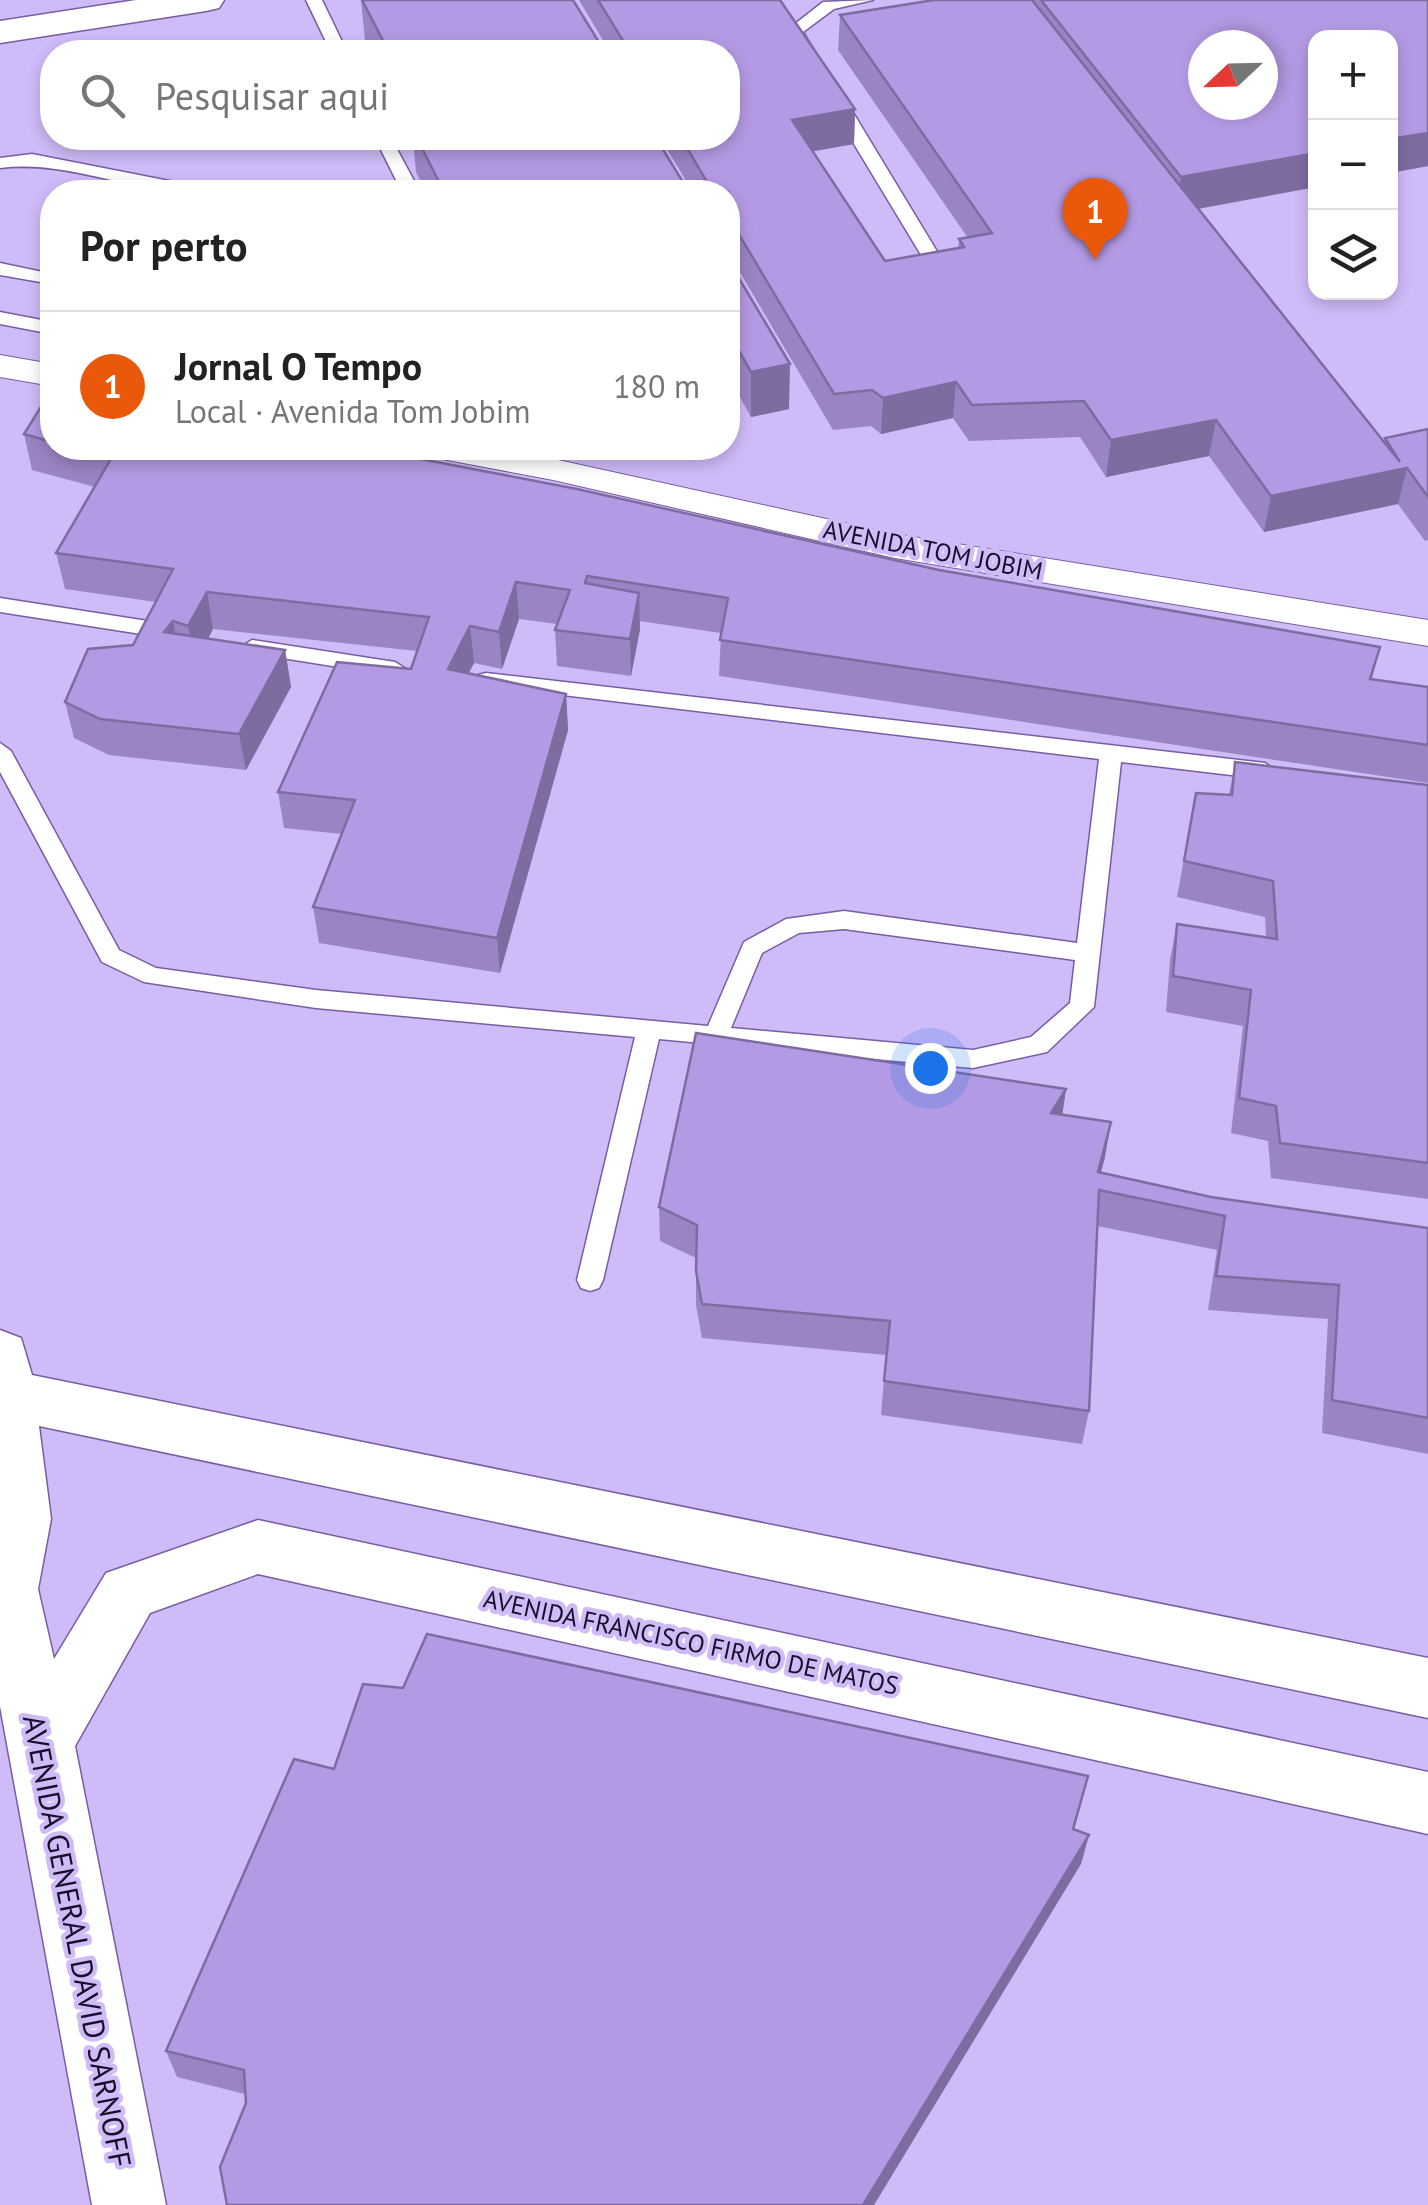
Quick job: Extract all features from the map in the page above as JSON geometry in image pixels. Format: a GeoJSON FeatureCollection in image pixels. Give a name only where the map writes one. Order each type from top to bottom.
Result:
{"type":"FeatureCollection","features":[{"type":"Feature","properties":{"kind":"street"},"geometry":{"type":"LineString","coordinates":[[0,32],[206,0]]}},
{"type":"Feature","properties":{"kind":"street"},"geometry":{"type":"LineString","coordinates":[[0,366],[40,374]]}},
{"type":"Feature","properties":{"kind":"street","name":"AVENIDA TOM JOBIM"},"geometry":{"type":"LineString","coordinates":[[555,460],[896,546],[1428,633]]}},
{"type":"Feature","properties":{"kind":"street"},"geometry":{"type":"LineString","coordinates":[[3,1576],[20,1519],[3,1375],[1428,1688]]}},
{"type":"Feature","properties":{"kind":"street","name":"AVENIDA FRANCISCO FIRMO DE MATOS"},"geometry":{"type":"LineString","coordinates":[[40,1742],[128,1593],[258,1547],[1428,1803]]}},
{"type":"Feature","properties":{"kind":"street","name":"AVENIDA GENERAL DAVID SARNOFF"},"geometry":{"type":"LineString","coordinates":[[3,1576],[40,1742],[129,2205]]}},
{"type":"Feature","properties":{"kind":"lane"},"geometry":{"type":"LineString","coordinates":[[314,0],[334,40]]}},
{"type":"Feature","properties":{"kind":"lane"},"geometry":{"type":"LineString","coordinates":[[815,65],[794,31],[829,5],[865,0]]}},
{"type":"Feature","properties":{"kind":"lane"},"geometry":{"type":"LineString","coordinates":[[825,82],[938,268]]}},
{"type":"Feature","properties":{"kind":"lane"},"geometry":{"type":"LineString","coordinates":[[389,150],[404,180]]}},
{"type":"Feature","properties":{"kind":"lane"},"geometry":{"type":"LineString","coordinates":[[0,163],[32,159],[139,180]]}},
{"type":"Feature","properties":{"kind":"lane"},"geometry":{"type":"LineString","coordinates":[[0,269],[40,277]]}},
{"type":"Feature","properties":{"kind":"lane"},"geometry":{"type":"LineString","coordinates":[[0,318],[40,326]]}},
{"type":"Feature","properties":{"kind":"lane"},"geometry":{"type":"LineString","coordinates":[[0,605],[167,632]]}},
{"type":"Feature","properties":{"kind":"lane"},"geometry":{"type":"LineString","coordinates":[[225,642],[426,674]]}},
{"type":"Feature","properties":{"kind":"lane"},"geometry":{"type":"LineString","coordinates":[[466,678],[1290,774]]}},
{"type":"Feature","properties":{"kind":"lane"},"geometry":{"type":"LineString","coordinates":[[0,752],[110,956],[152,976],[316,1000],[973,1060],[1038,1045],[1082,1007],[1112,751]]}},
{"type":"Feature","properties":{"kind":"lane"},"geometry":{"type":"LineString","coordinates":[[716,1035],[752,948],[794,925],[844,920],[1086,953]]}},
{"type":"Feature","properties":{"kind":"lane"},"geometry":{"type":"LineString","coordinates":[[590,1280],[649,1030]]}},
{"type":"Feature","properties":{"kind":"building"},"geometry":{"type":"Polygon","coordinates":[[[362,0],[573,0],[598,40],[383,40],[362,0]]]}},
{"type":"Feature","properties":{"kind":"building"},"geometry":{"type":"Polygon","coordinates":[[[598,0],[780,0],[855,109],[792,120],[885,261],[964,247],[959,239],[992,233],[840,15],[934,0],[1032,0],[1400,462],[1385,438],[1428,429],[1428,497],[1407,468],[1271,496],[1216,420],[1111,440],[1084,401],[972,405],[956,382],[883,398],[872,390],[834,394],[740,236],[740,180],[706,180],[688,150],[740,150],[740,40],[623,40],[598,0]]]}},
{"type":"Feature","properties":{"kind":"building"},"geometry":{"type":"Polygon","coordinates":[[[1041,0],[1428,0],[1428,133],[1398,138],[1398,30],[1308,30],[1308,154],[1181,177],[1041,0]]]}},
{"type":"Feature","properties":{"kind":"building"},"geometry":{"type":"Polygon","coordinates":[[[423,150],[663,150],[682,180],[438,180],[423,150]]]}},
{"type":"Feature","properties":{"kind":"building"},"geometry":{"type":"Polygon","coordinates":[[[740,280],[790,364],[751,372],[740,352],[740,280]]]}},
{"type":"Feature","properties":{"kind":"building"},"geometry":{"type":"Polygon","coordinates":[[[40,408],[40,439],[24,434],[40,408]]]}},
{"type":"Feature","properties":{"kind":"building"},"geometry":{"type":"Polygon","coordinates":[[[110,460],[426,460],[577,489],[939,570],[1380,647],[1370,679],[1428,687],[1428,745],[720,640],[728,598],[587,576],[585,583],[639,593],[630,639],[555,630],[570,590],[516,582],[499,632],[470,626],[448,669],[566,694],[497,938],[313,907],[355,800],[278,792],[337,662],[411,669],[429,617],[207,592],[188,626],[173,621],[164,632],[285,650],[239,734],[100,719],[65,702],[88,649],[133,645],[173,569],[56,553],[110,460]]]}},
{"type":"Feature","properties":{"kind":"building"},"geometry":{"type":"Polygon","coordinates":[[[1235,762],[1428,785],[1428,1163],[1280,1143],[1276,1106],[1239,1098],[1251,990],[1173,976],[1177,924],[1277,939],[1273,881],[1184,861],[1196,793],[1232,795],[1235,762]]]}},
{"type":"Feature","properties":{"kind":"building"},"geometry":{"type":"Polygon","coordinates":[[[696,1033],[1066,1089],[1051,1113],[1111,1122],[1098,1172],[1211,1197],[1428,1228],[1428,1418],[1332,1400],[1339,1285],[1216,1276],[1225,1216],[1099,1190],[1089,1411],[884,1381],[890,1321],[702,1304],[696,1271],[697,1225],[659,1207],[696,1033]]]}},
{"type":"Feature","properties":{"kind":"building"},"geometry":{"type":"Polygon","coordinates":[[[427,1634],[1088,1776],[1073,1829],[1089,1835],[863,2205],[227,2205],[220,2167],[246,2103],[244,2070],[166,2051],[294,1759],[334,1769],[363,1684],[403,1688],[427,1634]]]}},
{"type":"Feature","properties":{"kind":"place","name":"Jornal O Tempo"},"geometry":{"type":"Point","coordinates":[1095,260]}}]}
